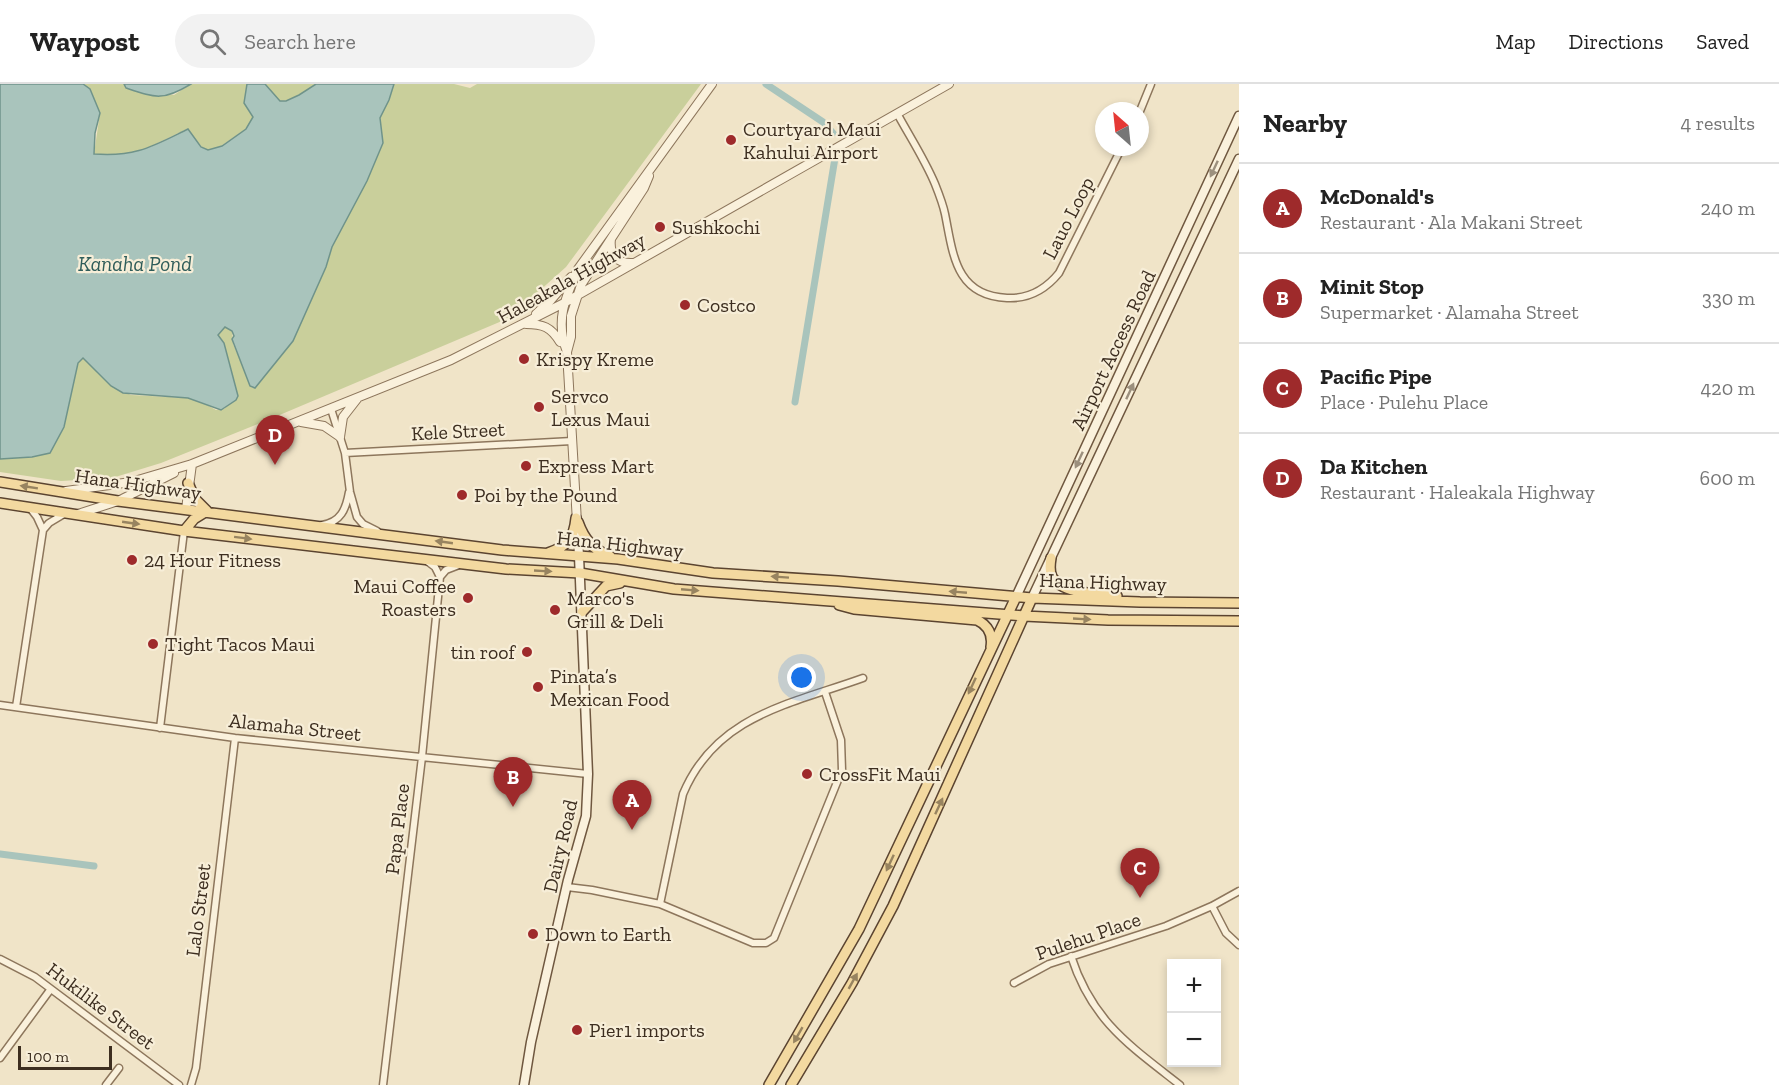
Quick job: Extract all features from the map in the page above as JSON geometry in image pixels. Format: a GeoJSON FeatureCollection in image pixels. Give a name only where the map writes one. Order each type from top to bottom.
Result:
{"type":"FeatureCollection","features":[{"type":"Feature","properties":{"kind":"main road","name":"Airport Access Road"},"geometry":{"type":"LineString","coordinates":[[1016,597],[1239,116]]}},
{"type":"Feature","properties":{"kind":"main road","name":"Airport Access Road"},"geometry":{"type":"LineString","coordinates":[[1032,598],[1239,159]]}},
{"type":"Feature","properties":{"kind":"main road","name":"Hana Highway"},"geometry":{"type":"LineString","coordinates":[[0,482],[118,501],[535,554],[618,559],[713,573],[1032,598],[1239,603]]}},
{"type":"Feature","properties":{"kind":"main road"},"geometry":{"type":"LineString","coordinates":[[184,531],[194,519],[207,512],[195,499],[188,483]]}},
{"type":"Feature","properties":{"kind":"main road","name":"Hana Highway"},"geometry":{"type":"LineString","coordinates":[[0,503],[184,531],[462,564],[580,573],[674,589],[804,597],[1024,616],[1108,620],[1239,621]]}},
{"type":"Feature","properties":{"kind":"main road"},"geometry":{"type":"LineString","coordinates":[[184,531],[186,509]]}},
{"type":"Feature","properties":{"kind":"main road"},"geometry":{"type":"LineString","coordinates":[[535,554],[549,552],[566,543],[575,532],[576,518]]}},
{"type":"Feature","properties":{"kind":"main road"},"geometry":{"type":"LineString","coordinates":[[576,518],[590,545],[618,559]]}},
{"type":"Feature","properties":{"kind":"main road","name":"Dairy Road"},"geometry":{"type":"LineString","coordinates":[[524,1085],[531,1042],[586,816],[588,774],[579,556]]}},
{"type":"Feature","properties":{"kind":"main road"},"geometry":{"type":"LineString","coordinates":[[1051,558],[1051,575],[1060,586],[1066,589],[1101,594],[1210,598],[1239,603]]}},
{"type":"Feature","properties":{"kind":"main road"},"geometry":{"type":"LineString","coordinates":[[582,612],[606,586],[632,583]]}},
{"type":"Feature","properties":{"kind":"main road"},"geometry":{"type":"LineString","coordinates":[[804,597],[854,609],[977,620],[986,626],[991,636],[992,645],[987,654]]}},
{"type":"Feature","properties":{"kind":"main road"},"geometry":{"type":"LineString","coordinates":[[770,1085],[859,929],[987,654],[1016,597]]}},
{"type":"Feature","properties":{"kind":"main road"},"geometry":{"type":"LineString","coordinates":[[791,1085],[852,983],[893,906],[1032,598]]}},
{"type":"Feature","properties":{"kind":"street"},"geometry":{"type":"LineString","coordinates":[[524,325],[551,300],[578,269],[712,84]]}},
{"type":"Feature","properties":{"kind":"street","name":"Haleakala Highway"},"geometry":{"type":"LineString","coordinates":[[58,491],[131,482],[192,464],[451,360],[524,325],[577,296],[584,288],[637,262],[949,84]]}},
{"type":"Feature","properties":{"kind":"street"},"geometry":{"type":"LineString","coordinates":[[1144,102],[1151,84]]}},
{"type":"Feature","properties":{"kind":"street","name":"Lauo Loop"},"geometry":{"type":"LineString","coordinates":[[898,115],[936,186],[945,211],[952,255],[958,268],[975,287],[988,294],[1002,297],[1029,296],[1044,288],[1059,273],[1118,156]]}},
{"type":"Feature","properties":{"kind":"street"},"geometry":{"type":"LineString","coordinates":[[584,288],[612,237],[644,188],[652,169]]}},
{"type":"Feature","properties":{"kind":"street"},"geometry":{"type":"LineString","coordinates":[[584,288],[580,277],[608,234],[614,217]]}},
{"type":"Feature","properties":{"kind":"street"},"geometry":{"type":"LineString","coordinates":[[612,237],[610,249],[615,258],[625,263],[637,262]]}},
{"type":"Feature","properties":{"kind":"street"},"geometry":{"type":"LineString","coordinates":[[567,352],[561,338],[561,317],[564,303],[578,269]]}},
{"type":"Feature","properties":{"kind":"street"},"geometry":{"type":"LineString","coordinates":[[577,296],[567,352],[579,556]]}},
{"type":"Feature","properties":{"kind":"street"},"geometry":{"type":"LineString","coordinates":[[524,325],[540,324],[550,328],[567,352]]}},
{"type":"Feature","properties":{"kind":"street"},"geometry":{"type":"LineString","coordinates":[[340,437],[343,417],[359,397]]}},
{"type":"Feature","properties":{"kind":"street"},"geometry":{"type":"LineString","coordinates":[[331,409],[345,453],[350,492],[358,519],[384,534]]}},
{"type":"Feature","properties":{"kind":"street"},"geometry":{"type":"LineString","coordinates":[[299,422],[324,426],[340,437]]}},
{"type":"Feature","properties":{"kind":"street","name":"Kele Street"},"geometry":{"type":"LineString","coordinates":[[345,453],[572,441]]}},
{"type":"Feature","properties":{"kind":"street"},"geometry":{"type":"LineString","coordinates":[[186,509],[192,464]]}},
{"type":"Feature","properties":{"kind":"street","name":"Haleakala Highway"},"geometry":{"type":"LineString","coordinates":[[76,515],[118,501],[192,464]]}},
{"type":"Feature","properties":{"kind":"street"},"geometry":{"type":"LineString","coordinates":[[318,525],[333,522],[340,517],[346,507],[350,492]]}},
{"type":"Feature","properties":{"kind":"street"},"geometry":{"type":"LineString","coordinates":[[30,508],[44,530]]}},
{"type":"Feature","properties":{"kind":"street"},"geometry":{"type":"LineString","coordinates":[[16,707],[44,530],[49,523],[65,513]]}},
{"type":"Feature","properties":{"kind":"street"},"geometry":{"type":"LineString","coordinates":[[160,728],[184,531]]}},
{"type":"Feature","properties":{"kind":"street"},"geometry":{"type":"LineString","coordinates":[[421,559],[434,566],[440,577],[448,569],[462,564]]}},
{"type":"Feature","properties":{"kind":"street","name":"Papa Place"},"geometry":{"type":"LineString","coordinates":[[383,1085],[422,757],[440,577]]}},
{"type":"Feature","properties":{"kind":"street"},"geometry":{"type":"LineString","coordinates":[[660,904],[683,794],[690,777],[707,754],[734,729],[754,717],[863,678]]}},
{"type":"Feature","properties":{"kind":"street"},"geometry":{"type":"LineString","coordinates":[[567,887],[660,904],[753,943],[766,944],[775,937],[842,770],[841,740],[825,692]]}},
{"type":"Feature","properties":{"kind":"street","name":"Alamaha Street"},"geometry":{"type":"LineString","coordinates":[[0,705],[235,738],[588,774]]}},
{"type":"Feature","properties":{"kind":"street","name":"Lalo Street"},"geometry":{"type":"LineString","coordinates":[[191,1085],[196,1068],[235,738]]}},
{"type":"Feature","properties":{"kind":"street","name":"Pulehu Place"},"geometry":{"type":"LineString","coordinates":[[1014,983],[1049,964],[1141,935],[1212,906],[1239,891]]}},
{"type":"Feature","properties":{"kind":"street"},"geometry":{"type":"LineString","coordinates":[[1212,906],[1226,933],[1239,945]]}},
{"type":"Feature","properties":{"kind":"street"},"geometry":{"type":"LineString","coordinates":[[1071,956],[1089,998],[1109,1027],[1122,1040],[1180,1085]]}},
{"type":"Feature","properties":{"kind":"street","name":"Hukilike Street"},"geometry":{"type":"LineString","coordinates":[[0,959],[25,970],[179,1085]]}},
{"type":"Feature","properties":{"kind":"street"},"geometry":{"type":"LineString","coordinates":[[0,1058],[50,990]]}},
{"type":"Feature","properties":{"kind":"street"},"geometry":{"type":"LineString","coordinates":[[106,1085],[119,1068]]}},
{"type":"Feature","properties":{"kind":"green space"},"geometry":{"type":"Polygon","coordinates":[[[83,84],[124,84],[126,88],[174,95],[191,84],[247,84],[244,103],[253,117],[246,129],[215,150],[202,147],[187,129],[145,149],[126,155],[94,154],[100,113],[90,89],[83,84]]]}},
{"type":"Feature","properties":{"kind":"green space"},"geometry":{"type":"Polygon","coordinates":[[[265,84],[316,84],[295,98],[280,101],[265,84]]]}},
{"type":"Feature","properties":{"kind":"green space"},"geometry":{"type":"Polygon","coordinates":[[[394,84],[454,84],[470,88],[477,84],[701,84],[566,267],[509,318],[263,422],[161,463],[112,478],[61,481],[0,472],[0,459],[32,457],[50,453],[64,427],[78,363],[83,358],[111,386],[131,395],[188,398],[200,401],[216,410],[224,409],[238,396],[224,344],[218,335],[225,327],[232,331],[233,344],[252,388],[260,382],[293,341],[326,267],[332,247],[367,181],[383,143],[380,118],[394,84]]]}},
{"type":"Feature","properties":{"kind":"water","name":"Kanaha Pond"},"geometry":{"type":"Polygon","coordinates":[[[0,84],[83,84],[90,89],[100,113],[95,133],[94,154],[109,155],[143,149],[188,129],[201,147],[208,150],[222,146],[246,129],[253,117],[244,103],[247,84],[265,84],[280,101],[286,101],[316,84],[394,84],[380,118],[383,143],[367,181],[332,247],[326,267],[293,341],[255,388],[250,386],[232,339],[234,336],[232,331],[225,327],[218,335],[224,343],[238,396],[236,400],[221,410],[188,398],[123,393],[111,386],[83,358],[78,363],[64,427],[50,453],[32,457],[0,459],[0,84]]]}},
{"type":"Feature","properties":{"kind":"water"},"geometry":{"type":"Polygon","coordinates":[[[124,84],[191,84],[173,93],[152,96],[126,88],[124,84]]]}},
{"type":"Feature","properties":{"kind":"waterway"},"geometry":{"type":"LineString","coordinates":[[766,84],[823,122],[833,133]]}},
{"type":"Feature","properties":{"kind":"waterway"},"geometry":{"type":"LineString","coordinates":[[795,402],[835,158]]}},
{"type":"Feature","properties":{"kind":"waterway"},"geometry":{"type":"LineString","coordinates":[[0,854],[94,866]]}},
{"type":"Feature","properties":{"kind":"place","name":"Courtyard Maui Kahului Airport"},"geometry":{"type":"Point","coordinates":[731,140]}},
{"type":"Feature","properties":{"kind":"place","name":"Sushkochi"},"geometry":{"type":"Point","coordinates":[660,227]}},
{"type":"Feature","properties":{"kind":"place","name":"Costco"},"geometry":{"type":"Point","coordinates":[685,305]}},
{"type":"Feature","properties":{"kind":"place","name":"Krispy Kreme"},"geometry":{"type":"Point","coordinates":[524,359]}},
{"type":"Feature","properties":{"kind":"place","name":"Servco Lexus Maui"},"geometry":{"type":"Point","coordinates":[539,407]}},
{"type":"Feature","properties":{"kind":"place","name":"Da Kitchen"},"geometry":{"type":"Point","coordinates":[275,465]}},
{"type":"Feature","properties":{"kind":"place","name":"Express Mart"},"geometry":{"type":"Point","coordinates":[526,466]}},
{"type":"Feature","properties":{"kind":"place","name":"Poi by the Pound"},"geometry":{"type":"Point","coordinates":[462,495]}},
{"type":"Feature","properties":{"kind":"place","name":"24 Hour Fitness"},"geometry":{"type":"Point","coordinates":[132,560]}},
{"type":"Feature","properties":{"kind":"place","name":"Maui Coffee Roasters"},"geometry":{"type":"Point","coordinates":[468,598]}},
{"type":"Feature","properties":{"kind":"place","name":"Marco's Grill & Deli"},"geometry":{"type":"Point","coordinates":[555,610]}},
{"type":"Feature","properties":{"kind":"place","name":"Tight Tacos Maui"},"geometry":{"type":"Point","coordinates":[153,644]}},
{"type":"Feature","properties":{"kind":"place","name":"tin roof"},"geometry":{"type":"Point","coordinates":[527,652]}},
{"type":"Feature","properties":{"kind":"place","name":"Pinata’s Mexican Food"},"geometry":{"type":"Point","coordinates":[538,687]}},
{"type":"Feature","properties":{"kind":"place","name":"CrossFit Maui"},"geometry":{"type":"Point","coordinates":[807,774]}},
{"type":"Feature","properties":{"kind":"place","name":"Minit Stop"},"geometry":{"type":"Point","coordinates":[513,807]}},
{"type":"Feature","properties":{"kind":"place","name":"McDonald's"},"geometry":{"type":"Point","coordinates":[632,830]}},
{"type":"Feature","properties":{"kind":"place","name":"Pacific Pipe"},"geometry":{"type":"Point","coordinates":[1140,898]}},
{"type":"Feature","properties":{"kind":"place","name":"Down to Earth"},"geometry":{"type":"Point","coordinates":[533,934]}},
{"type":"Feature","properties":{"kind":"place","name":"Pier1 imports"},"geometry":{"type":"Point","coordinates":[577,1030]}}]}
